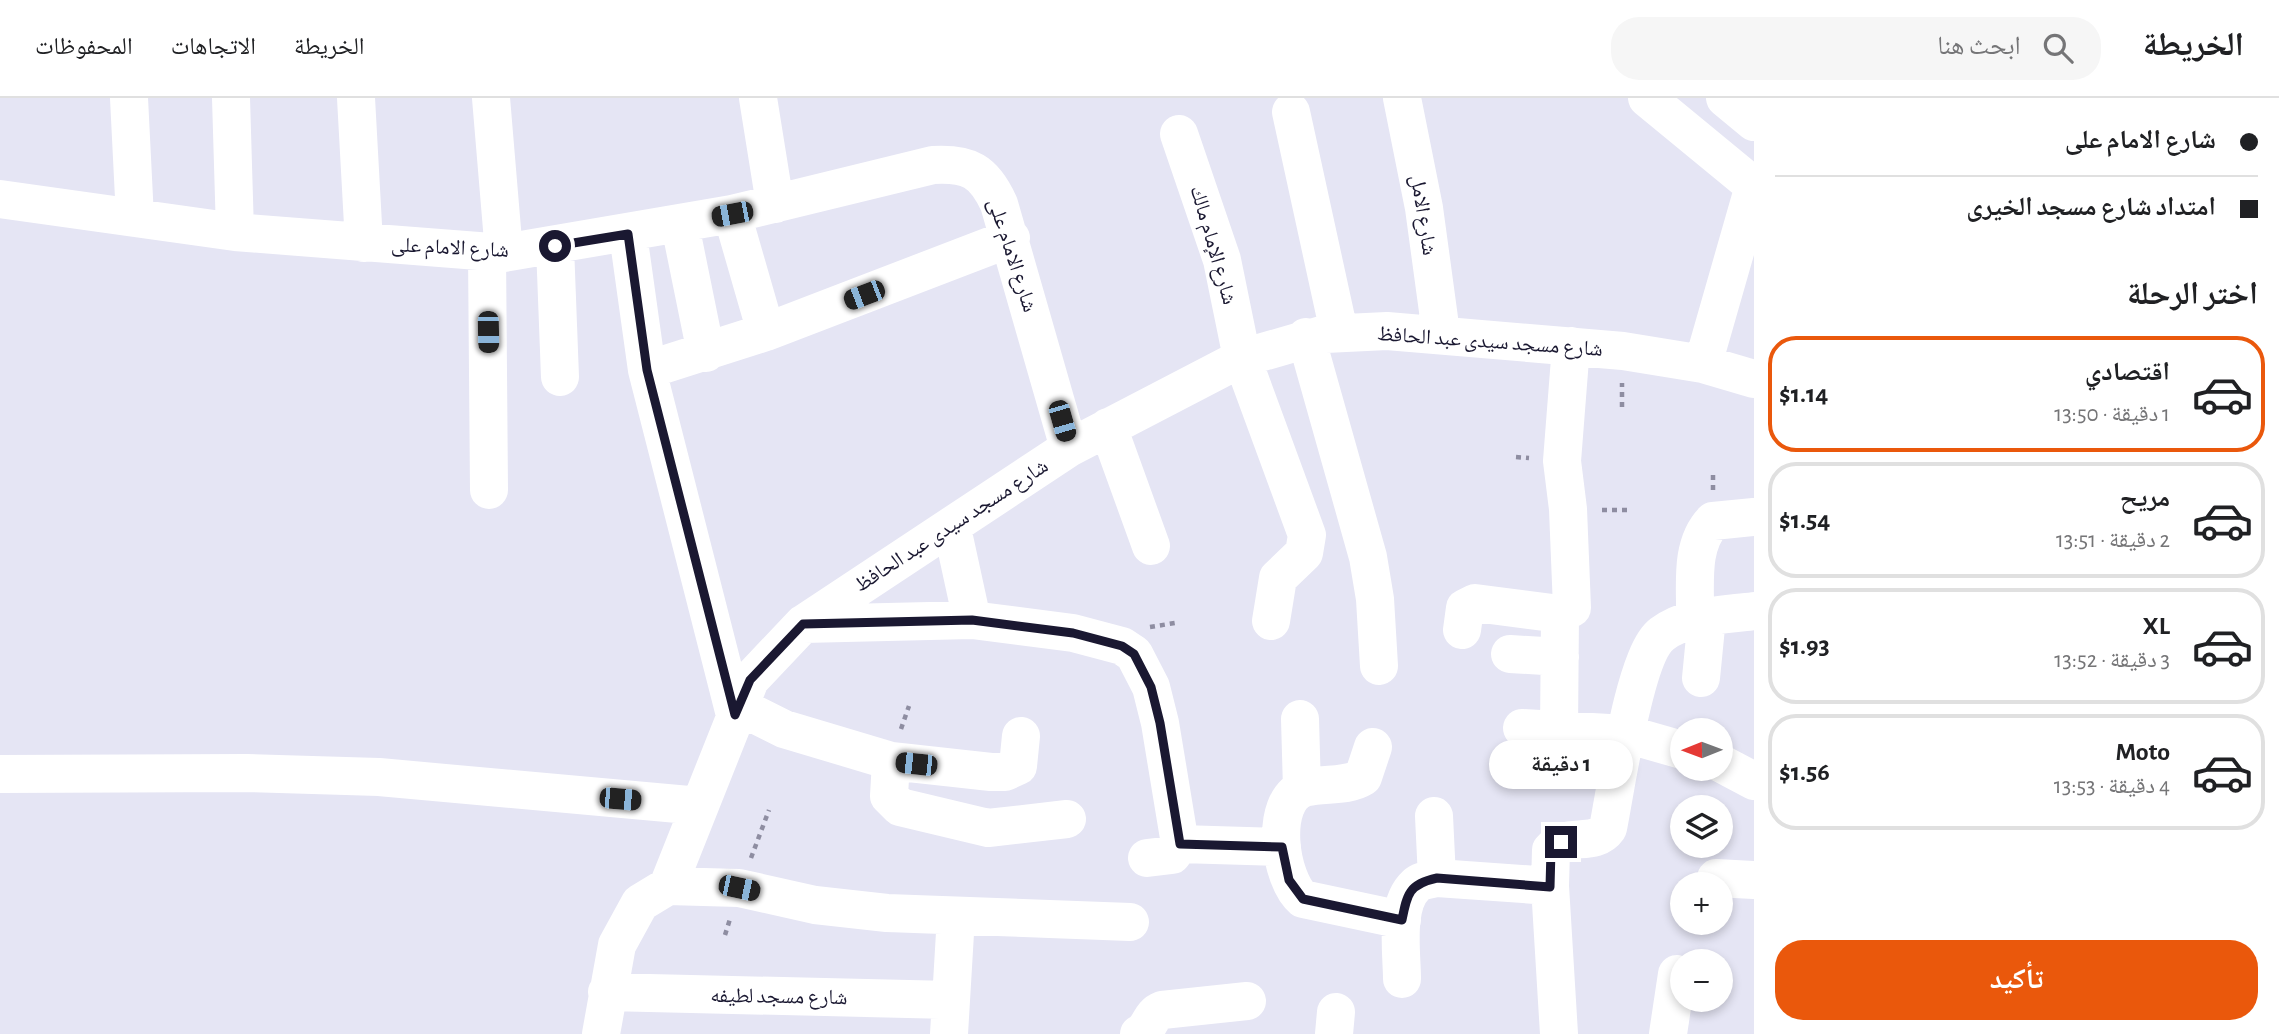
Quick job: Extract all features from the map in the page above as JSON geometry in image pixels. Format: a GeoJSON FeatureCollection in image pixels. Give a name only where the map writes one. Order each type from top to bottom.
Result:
{"type":"FeatureCollection","features":[{"type":"Feature","properties":{"kind":"street"},"geometry":{"type":"LineString","coordinates":[[130,98],[135,218]]}},
{"type":"Feature","properties":{"kind":"street"},"geometry":{"type":"LineString","coordinates":[[231,98],[235,232]]}},
{"type":"Feature","properties":{"kind":"street"},"geometry":{"type":"LineString","coordinates":[[356,98],[364,243]]}},
{"type":"Feature","properties":{"kind":"street"},"geometry":{"type":"LineString","coordinates":[[489,490],[495,253],[491,98]]}},
{"type":"Feature","properties":{"kind":"street"},"geometry":{"type":"LineString","coordinates":[[758,98],[775,204]]}},
{"type":"Feature","properties":{"kind":"street","name":"شارع الامل"},"geometry":{"type":"LineString","coordinates":[[1402,98],[1424,208],[1441,333]]}},
{"type":"Feature","properties":{"kind":"street"},"geometry":{"type":"LineString","coordinates":[[1647,98],[1754,186],[1703,364]]}},
{"type":"Feature","properties":{"kind":"street"},"geometry":{"type":"LineString","coordinates":[[1291,112],[1346,484],[1373,580],[1379,666]]}},
{"type":"Feature","properties":{"kind":"street","name":"شارع الإمام مالك"},"geometry":{"type":"LineString","coordinates":[[1179,134],[1222,260],[1242,358],[1308,542],[1304,553],[1278,578],[1271,621]]}},
{"type":"Feature","properties":{"kind":"street","name":"شارع الامام على"},"geometry":{"type":"LineString","coordinates":[[0,199],[235,232],[495,253],[680,225],[933,165],[954,164],[982,175],[990,184],[1011,238],[1069,447]]}},
{"type":"Feature","properties":{"kind":"street"},"geometry":{"type":"LineString","coordinates":[[732,214],[766,332]]}},
{"type":"Feature","properties":{"kind":"street"},"geometry":{"type":"LineString","coordinates":[[680,225],[706,354]]}},
{"type":"Feature","properties":{"kind":"street"},"geometry":{"type":"LineString","coordinates":[[628,234],[647,370],[735,715],[756,716],[784,729],[891,761],[1004,772],[1017,766],[1021,736]]}},
{"type":"Feature","properties":{"kind":"street"},"geometry":{"type":"LineString","coordinates":[[647,370],[706,354],[1011,238]]}},
{"type":"Feature","properties":{"kind":"street"},"geometry":{"type":"LineString","coordinates":[[555,246],[560,377]]}},
{"type":"Feature","properties":{"kind":"street","name":"شارع مسجد سيدى عبد الحافظ"},"geometry":{"type":"LineString","coordinates":[[668,886],[750,680],[803,624],[952,528],[1069,447],[1242,358],[1323,335],[1441,333],[1623,351],[1703,364],[1754,379]]}},
{"type":"Feature","properties":{"kind":"street"},"geometry":{"type":"LineString","coordinates":[[1462,630],[1465,608],[1475,603],[1560,614],[1570,611],[1574,603],[1562,461],[1571,346]]}},
{"type":"Feature","properties":{"kind":"street"},"geometry":{"type":"LineString","coordinates":[[1108,427],[1151,546]]}},
{"type":"Feature","properties":{"kind":"street"},"geometry":{"type":"LineString","coordinates":[[1291,492],[1346,484]]}},
{"type":"Feature","properties":{"kind":"street"},"geometry":{"type":"LineString","coordinates":[[1701,678],[1701,618],[1696,559],[1704,530],[1713,521],[1754,517]]}},
{"type":"Feature","properties":{"kind":"street"},"geometry":{"type":"LineString","coordinates":[[952,528],[972,620]]}},
{"type":"Feature","properties":{"kind":"street"},"geometry":{"type":"LineString","coordinates":[[1559,1034],[1550,887],[1550,857],[1555,845],[1568,840],[1596,838],[1608,828],[1626,734],[1645,657],[1653,643],[1662,634],[1701,618],[1754,611]]}},
{"type":"Feature","properties":{"kind":"street"},"geometry":{"type":"LineString","coordinates":[[1560,614],[1560,657],[1541,729],[1626,734],[1670,747]]}},
{"type":"Feature","properties":{"kind":"street"},"geometry":{"type":"LineString","coordinates":[[803,624],[972,620],[1108,640],[1134,654],[1151,687],[1160,723],[1164,851],[1282,847]]}},
{"type":"Feature","properties":{"kind":"street"},"geometry":{"type":"LineString","coordinates":[[1510,654],[1560,657]]}},
{"type":"Feature","properties":{"kind":"street"},"geometry":{"type":"LineString","coordinates":[[1300,719],[1302,789]]}},
{"type":"Feature","properties":{"kind":"street"},"geometry":{"type":"LineString","coordinates":[[1373,747],[1366,773],[1358,780],[1302,789],[1285,809],[1281,821],[1282,847],[1289,880],[1303,899],[1402,920]]}},
{"type":"Feature","properties":{"kind":"street"},"geometry":{"type":"LineString","coordinates":[[891,761],[889,796],[900,807],[988,828],[1067,818]]}},
{"type":"Feature","properties":{"kind":"street"},"geometry":{"type":"LineString","coordinates":[[1733,770],[1754,781]]}},
{"type":"Feature","properties":{"kind":"street"},"geometry":{"type":"LineString","coordinates":[[0,774],[233,773],[379,777],[699,806]]}},
{"type":"Feature","properties":{"kind":"street"},"geometry":{"type":"LineString","coordinates":[[1434,816],[1437,878]]}},
{"type":"Feature","properties":{"kind":"street"},"geometry":{"type":"LineString","coordinates":[[1402,979],[1402,920],[1406,902],[1414,886],[1437,878],[1550,887]]}},
{"type":"Feature","properties":{"kind":"street"},"geometry":{"type":"LineString","coordinates":[[1733,879],[1754,880]]}},
{"type":"Feature","properties":{"kind":"street"},"geometry":{"type":"LineString","coordinates":[[601,1034],[617,945],[640,903],[668,886],[739,888],[838,908],[956,916],[1130,922]]}},
{"type":"Feature","properties":{"kind":"street"},"geometry":{"type":"LineString","coordinates":[[950,1017],[956,916]]}},
{"type":"Feature","properties":{"kind":"street","name":"شارع مسجد لطيفه"},"geometry":{"type":"LineString","coordinates":[[607,992],[950,1017]]}},
{"type":"Feature","properties":{"kind":"street"},"geometry":{"type":"LineString","coordinates":[[1139,1034],[1148,1028],[1156,1012],[1204,1020],[1247,1001]]}},
{"type":"Feature","properties":{"kind":"street"},"geometry":{"type":"LineString","coordinates":[[1668,1034],[1671,1012]]}},
{"type":"Feature","properties":{"kind":"route"},"geometry":{"type":"LineString","coordinates":[[555,246],[628,234],[647,370],[722,652],[735,715],[750,680],[766,660],[803,624],[972,620],[1073,633],[1108,640],[1122,646],[1134,654],[1143,668],[1160,723],[1180,844],[1282,847],[1289,880],[1295,893],[1303,899],[1402,920],[1409,894],[1420,881],[1437,878],[1550,887],[1551,850],[1561,842]]}}]}
